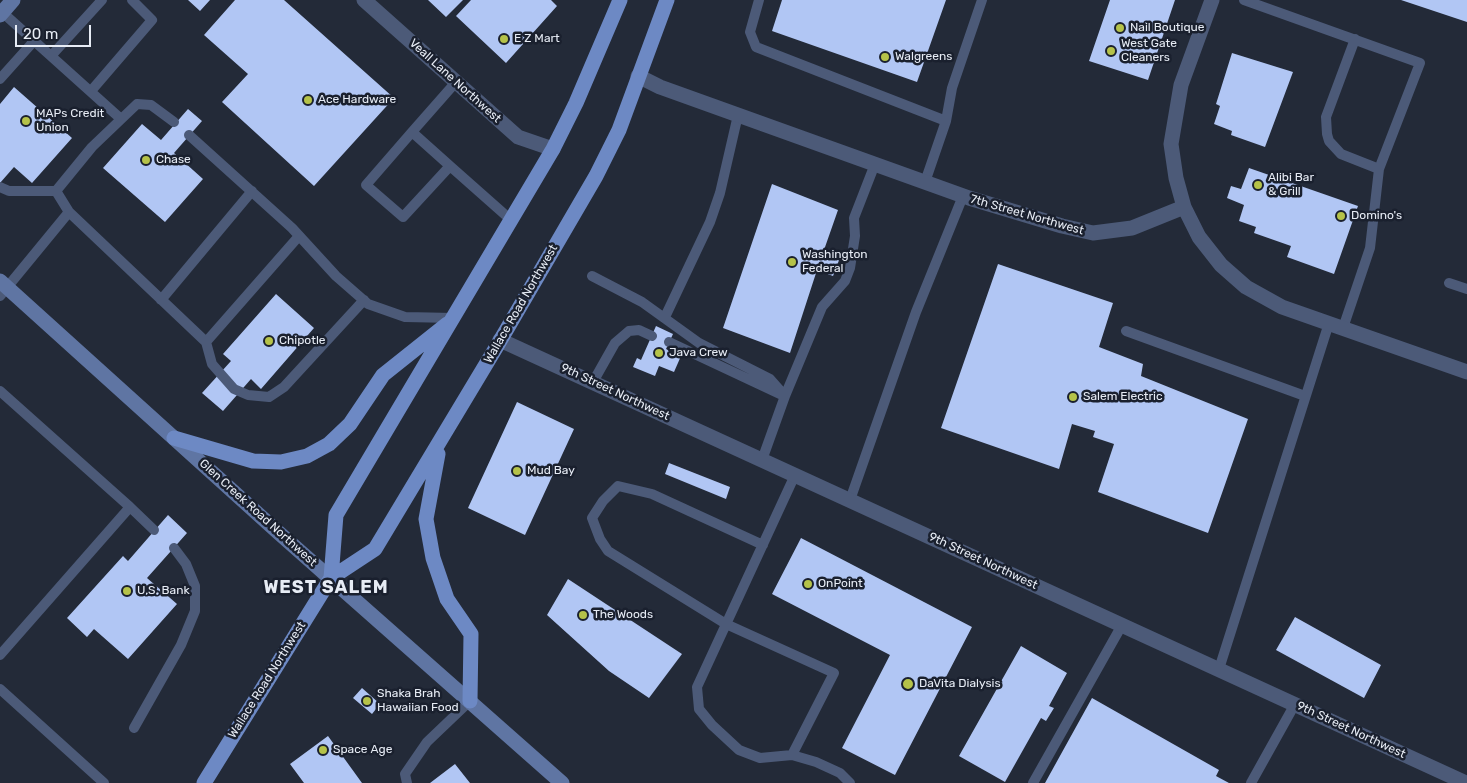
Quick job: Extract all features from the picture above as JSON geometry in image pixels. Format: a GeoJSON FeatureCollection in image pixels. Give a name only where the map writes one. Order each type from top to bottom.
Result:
{"type":"FeatureCollection","features":[{"type":"Feature","properties":{"kind":"main road","name":"Wallace Road Northwest"},"geometry":{"type":"LineString","coordinates":[[331,578],[336,515],[553,149],[579,95],[620,0]]}},
{"type":"Feature","properties":{"kind":"main road","name":"Wallace Road Northwest"},"geometry":{"type":"LineString","coordinates":[[204,783],[331,578],[375,549],[500,340],[596,176],[619,130],[667,0]]}},
{"type":"Feature","properties":{"kind":"main road"},"geometry":{"type":"LineString","coordinates":[[174,438],[253,461],[280,462],[307,456],[329,444],[350,424],[383,375],[454,318]]}},
{"type":"Feature","properties":{"kind":"main road"},"geometry":{"type":"LineString","coordinates":[[440,441],[426,519],[433,558],[447,599],[471,634],[470,701]]}},
{"type":"Feature","properties":{"kind":"street"},"geometry":{"type":"LineString","coordinates":[[1,14],[13,0]]}},
{"type":"Feature","properties":{"kind":"street","name":"Veall Lane Northwest"},"geometry":{"type":"LineString","coordinates":[[364,0],[518,137],[553,149]]}},
{"type":"Feature","properties":{"kind":"street"},"geometry":{"type":"LineString","coordinates":[[1212,0],[1181,85],[1171,144],[1176,178],[1184,207],[1199,237],[1221,265],[1246,287],[1282,307],[1467,372]]}},
{"type":"Feature","properties":{"kind":"street","name":"7th Street Northwest"},"geometry":{"type":"LineString","coordinates":[[638,76],[738,115],[963,196],[1093,233],[1132,228],[1184,207]]}},
{"type":"Feature","properties":{"kind":"street","name":"Glen Creek Road Northwest"},"geometry":{"type":"LineString","coordinates":[[3,289],[174,438],[562,783]]}},
{"type":"Feature","properties":{"kind":"street","name":"9th Street Northwest"},"geometry":{"type":"LineString","coordinates":[[500,340],[1466,783]]}},
{"type":"Feature","properties":{"kind":"lane"},"geometry":{"type":"LineString","coordinates":[[51,56],[102,0]]}},
{"type":"Feature","properties":{"kind":"lane"},"geometry":{"type":"LineString","coordinates":[[91,91],[152,20],[132,0]]}},
{"type":"Feature","properties":{"kind":"lane"},"geometry":{"type":"LineString","coordinates":[[759,0],[750,32],[756,47],[946,121]]}},
{"type":"Feature","properties":{"kind":"lane"},"geometry":{"type":"LineString","coordinates":[[925,182],[946,121],[952,88],[982,0]]}},
{"type":"Feature","properties":{"kind":"lane"},"geometry":{"type":"LineString","coordinates":[[1244,0],[1420,63],[1379,169],[1370,248],[1343,328]]}},
{"type":"Feature","properties":{"kind":"lane"},"geometry":{"type":"LineString","coordinates":[[1,14],[34,40],[122,119]]}},
{"type":"Feature","properties":{"kind":"lane"},"geometry":{"type":"LineString","coordinates":[[1354,39],[1326,116],[1327,134],[1329,141],[1342,154],[1379,169]]}},
{"type":"Feature","properties":{"kind":"lane"},"geometry":{"type":"LineString","coordinates":[[0,79],[34,40]]}},
{"type":"Feature","properties":{"kind":"lane"},"geometry":{"type":"LineString","coordinates":[[450,166],[403,217],[366,185],[456,82]]}},
{"type":"Feature","properties":{"kind":"lane"},"geometry":{"type":"LineString","coordinates":[[56,191],[92,147],[137,104],[151,105],[174,122]]}},
{"type":"Feature","properties":{"kind":"lane"},"geometry":{"type":"LineString","coordinates":[[665,317],[710,222],[720,192],[738,115]]}},
{"type":"Feature","properties":{"kind":"lane"},"geometry":{"type":"LineString","coordinates":[[412,132],[511,220]]}},
{"type":"Feature","properties":{"kind":"lane"},"geometry":{"type":"LineString","coordinates":[[189,135],[252,191],[299,236],[336,276],[368,304],[405,318],[454,318]]}},
{"type":"Feature","properties":{"kind":"lane"},"geometry":{"type":"LineString","coordinates":[[762,460],[785,396],[802,361],[822,307],[845,281],[850,268],[855,236],[854,218],[875,164]]}},
{"type":"Feature","properties":{"kind":"lane"},"geometry":{"type":"LineString","coordinates":[[0,187],[9,191],[56,191]]}},
{"type":"Feature","properties":{"kind":"lane"},"geometry":{"type":"LineString","coordinates":[[56,191],[69,212],[206,342],[212,364],[223,380],[234,389],[248,395],[268,397],[284,387],[364,300]]}},
{"type":"Feature","properties":{"kind":"lane"},"geometry":{"type":"LineString","coordinates":[[161,300],[252,191]]}},
{"type":"Feature","properties":{"kind":"lane"},"geometry":{"type":"LineString","coordinates":[[850,500],[916,312],[963,196]]}},
{"type":"Feature","properties":{"kind":"lane"},"geometry":{"type":"LineString","coordinates":[[3,289],[69,212]]}},
{"type":"Feature","properties":{"kind":"lane"},"geometry":{"type":"LineString","coordinates":[[206,342],[299,236]]}},
{"type":"Feature","properties":{"kind":"lane"},"geometry":{"type":"LineString","coordinates":[[592,276],[642,302],[699,343],[770,380],[785,396]]}},
{"type":"Feature","properties":{"kind":"lane"},"geometry":{"type":"LineString","coordinates":[[1449,283],[1467,290]]}},
{"type":"Feature","properties":{"kind":"lane"},"geometry":{"type":"LineString","coordinates":[[1220,670],[1328,323]]}},
{"type":"Feature","properties":{"kind":"lane"},"geometry":{"type":"LineString","coordinates":[[593,382],[615,343],[629,331],[639,330],[652,336]]}},
{"type":"Feature","properties":{"kind":"lane"},"geometry":{"type":"LineString","coordinates":[[1126,331],[1305,396]]}},
{"type":"Feature","properties":{"kind":"lane"},"geometry":{"type":"LineString","coordinates":[[669,342],[785,396]]}},
{"type":"Feature","properties":{"kind":"lane"},"geometry":{"type":"LineString","coordinates":[[0,391],[154,530]]}},
{"type":"Feature","properties":{"kind":"lane"},"geometry":{"type":"LineString","coordinates":[[794,474],[698,687],[699,709],[712,725],[739,750],[760,758],[792,755],[816,762],[840,773],[850,783]]}},
{"type":"Feature","properties":{"kind":"lane"},"geometry":{"type":"LineString","coordinates":[[763,545],[652,494],[618,486],[603,501],[592,518],[600,539],[608,551],[726,624],[834,673],[792,755]]}},
{"type":"Feature","properties":{"kind":"lane"},"geometry":{"type":"LineString","coordinates":[[0,656],[130,508]]}},
{"type":"Feature","properties":{"kind":"lane"},"geometry":{"type":"LineString","coordinates":[[134,728],[181,645],[195,611],[195,586],[186,564],[174,548]]}},
{"type":"Feature","properties":{"kind":"lane"},"geometry":{"type":"LineString","coordinates":[[1033,783],[1122,625]]}},
{"type":"Feature","properties":{"kind":"lane"},"geometry":{"type":"LineString","coordinates":[[0,689],[104,783]]}},
{"type":"Feature","properties":{"kind":"lane"},"geometry":{"type":"LineString","coordinates":[[407,783],[405,774],[427,742],[470,701]]}},
{"type":"Feature","properties":{"kind":"lane"},"geometry":{"type":"LineString","coordinates":[[1251,783],[1295,704]]}},
{"type":"Feature","properties":{"kind":"building"},"geometry":{"type":"Polygon","coordinates":[[[188,0],[210,0],[200,11],[188,0]]]}},
{"type":"Feature","properties":{"kind":"building","name":"Ace Hardware"},"geometry":{"type":"Polygon","coordinates":[[[235,0],[284,0],[394,98],[314,186],[222,102],[248,74],[204,35],[235,0]]]}},
{"type":"Feature","properties":{"kind":"building"},"geometry":{"type":"Polygon","coordinates":[[[428,0],[463,0],[446,17],[428,0]]]}},
{"type":"Feature","properties":{"kind":"building","name":"E Z Mart"},"geometry":{"type":"Polygon","coordinates":[[[471,0],[551,0],[557,6],[506,63],[456,16],[471,0]]]}},
{"type":"Feature","properties":{"kind":"building","name":"Walgreens"},"geometry":{"type":"Polygon","coordinates":[[[782,0],[946,0],[917,82],[772,31],[782,0]]]}},
{"type":"Feature","properties":{"kind":"building"},"geometry":{"type":"Polygon","coordinates":[[[1110,0],[1175,0],[1148,80],[1089,61],[1110,0]]]}},
{"type":"Feature","properties":{"kind":"building"},"geometry":{"type":"Polygon","coordinates":[[[1401,0],[1467,0],[1467,22],[1401,0]]]}},
{"type":"Feature","properties":{"kind":"building"},"geometry":{"type":"Polygon","coordinates":[[[1232,53],[1293,72],[1265,147],[1231,135],[1232,131],[1214,124],[1220,106],[1216,104],[1232,53]]]}},
{"type":"Feature","properties":{"kind":"building","name":"MAPs Credit Union"},"geometry":{"type":"Polygon","coordinates":[[[14,87],[72,138],[32,183],[14,167],[0,183],[0,104],[14,87]]]}},
{"type":"Feature","properties":{"kind":"building","name":"Chase"},"geometry":{"type":"Polygon","coordinates":[[[188,109],[202,121],[174,153],[203,179],[165,222],[103,168],[142,124],[161,140],[188,109]]]}},
{"type":"Feature","properties":{"kind":"building"},"geometry":{"type":"Polygon","coordinates":[[[1249,168],[1358,206],[1334,274],[1287,257],[1291,246],[1254,233],[1256,227],[1239,221],[1244,205],[1227,198],[1231,186],[1241,189],[1249,168]]]}},
{"type":"Feature","properties":{"kind":"building","name":"Washington Federal"},"geometry":{"type":"Polygon","coordinates":[[[772,184],[838,210],[824,250],[841,255],[833,276],[817,270],[790,353],[723,328],[772,184]]]}},
{"type":"Feature","properties":{"kind":"building","name":"Salem Electric"},"geometry":{"type":"Polygon","coordinates":[[[998,264],[1113,303],[1099,347],[1143,364],[1141,376],[1248,419],[1208,533],[1098,492],[1114,444],[1093,437],[1095,431],[1072,424],[1059,469],[941,428],[998,264]]]}},
{"type":"Feature","properties":{"kind":"building","name":"Chipotle"},"geometry":{"type":"Polygon","coordinates":[[[276,294],[314,328],[261,389],[251,379],[223,411],[202,393],[231,361],[223,354],[276,294]]]}},
{"type":"Feature","properties":{"kind":"building","name":"Java Crew"},"geometry":{"type":"Polygon","coordinates":[[[656,326],[673,334],[666,349],[681,356],[674,372],[659,366],[655,376],[633,367],[637,358],[641,360],[656,326]]]}},
{"type":"Feature","properties":{"kind":"building"},"geometry":{"type":"Polygon","coordinates":[[[517,402],[574,429],[525,535],[468,508],[517,402]]]}},
{"type":"Feature","properties":{"kind":"building"},"geometry":{"type":"Polygon","coordinates":[[[669,463],[730,487],[726,499],[665,474],[669,463]]]}},
{"type":"Feature","properties":{"kind":"building","name":"U.S. Bank"},"geometry":{"type":"Polygon","coordinates":[[[168,515],[187,533],[147,578],[177,604],[128,659],[94,629],[87,637],[67,618],[123,556],[128,561],[168,515]]]}},
{"type":"Feature","properties":{"kind":"building"},"geometry":{"type":"Polygon","coordinates":[[[801,538],[972,627],[895,775],[842,748],[890,655],[772,594],[801,538]]]}},
{"type":"Feature","properties":{"kind":"building"},"geometry":{"type":"Polygon","coordinates":[[[568,579],[682,654],[649,698],[609,671],[547,615],[568,579]]]}},
{"type":"Feature","properties":{"kind":"building"},"geometry":{"type":"Polygon","coordinates":[[[1295,617],[1381,665],[1364,698],[1276,650],[1295,617]]]}},
{"type":"Feature","properties":{"kind":"building"},"geometry":{"type":"Polygon","coordinates":[[[1021,646],[1067,673],[1049,706],[1054,708],[1046,721],[1041,718],[1005,782],[959,756],[1021,646]]]}},
{"type":"Feature","properties":{"kind":"building","name":"Shaka Brah Hawaiian Food"},"geometry":{"type":"Polygon","coordinates":[[[362,688],[380,704],[372,714],[353,698],[362,688]]]}},
{"type":"Feature","properties":{"kind":"building"},"geometry":{"type":"Polygon","coordinates":[[[1092,698],[1219,770],[1216,776],[1229,783],[1045,783],[1092,698]]]}},
{"type":"Feature","properties":{"kind":"building","name":"Space Age"},"geometry":{"type":"Polygon","coordinates":[[[328,736],[362,783],[304,783],[290,764],[328,736]]]}},
{"type":"Feature","properties":{"kind":"building"},"geometry":{"type":"Polygon","coordinates":[[[455,764],[470,783],[430,783],[455,764]]]}},
{"type":"Feature","properties":{"kind":"place","name":"Nail Boutique"},"geometry":{"type":"Point","coordinates":[1120,28]}},
{"type":"Feature","properties":{"kind":"place","name":"E Z Mart"},"geometry":{"type":"Point","coordinates":[504,39]}},
{"type":"Feature","properties":{"kind":"place","name":"West Gate Cleaners"},"geometry":{"type":"Point","coordinates":[1111,51]}},
{"type":"Feature","properties":{"kind":"place","name":"Walgreens"},"geometry":{"type":"Point","coordinates":[885,57]}},
{"type":"Feature","properties":{"kind":"place","name":"Ace Hardware"},"geometry":{"type":"Point","coordinates":[308,100]}},
{"type":"Feature","properties":{"kind":"place","name":"MAPs Credit Union"},"geometry":{"type":"Point","coordinates":[26,121]}},
{"type":"Feature","properties":{"kind":"place","name":"Chase"},"geometry":{"type":"Point","coordinates":[146,160]}},
{"type":"Feature","properties":{"kind":"place","name":"Alibi Bar & Grill"},"geometry":{"type":"Point","coordinates":[1258,185]}},
{"type":"Feature","properties":{"kind":"place","name":"Domino's"},"geometry":{"type":"Point","coordinates":[1341,216]}},
{"type":"Feature","properties":{"kind":"place","name":"Washington Federal"},"geometry":{"type":"Point","coordinates":[792,262]}},
{"type":"Feature","properties":{"kind":"place","name":"Chipotle"},"geometry":{"type":"Point","coordinates":[269,341]}},
{"type":"Feature","properties":{"kind":"place","name":"Java Crew"},"geometry":{"type":"Point","coordinates":[659,353]}},
{"type":"Feature","properties":{"kind":"place","name":"Salem Electric"},"geometry":{"type":"Point","coordinates":[1073,397]}},
{"type":"Feature","properties":{"kind":"place","name":"Mud Bay"},"geometry":{"type":"Point","coordinates":[517,471]}},
{"type":"Feature","properties":{"kind":"place","name":"OnPoint"},"geometry":{"type":"Point","coordinates":[808,584]}},
{"type":"Feature","properties":{"kind":"place","name":"U.S. Bank"},"geometry":{"type":"Point","coordinates":[127,591]}},
{"type":"Feature","properties":{"kind":"place","name":"The Woods"},"geometry":{"type":"Point","coordinates":[583,615]}},
{"type":"Feature","properties":{"kind":"place","name":"DaVita Dialysis"},"geometry":{"type":"Point","coordinates":[908,684]}},
{"type":"Feature","properties":{"kind":"place","name":"Shaka Brah Hawaiian Food"},"geometry":{"type":"Point","coordinates":[367,701]}},
{"type":"Feature","properties":{"kind":"place","name":"Space Age"},"geometry":{"type":"Point","coordinates":[323,750]}},
{"type":"Feature","properties":{"kind":"district","name":"WEST SALEM"},"geometry":{"type":"Point","coordinates":[326,588]}}]}
